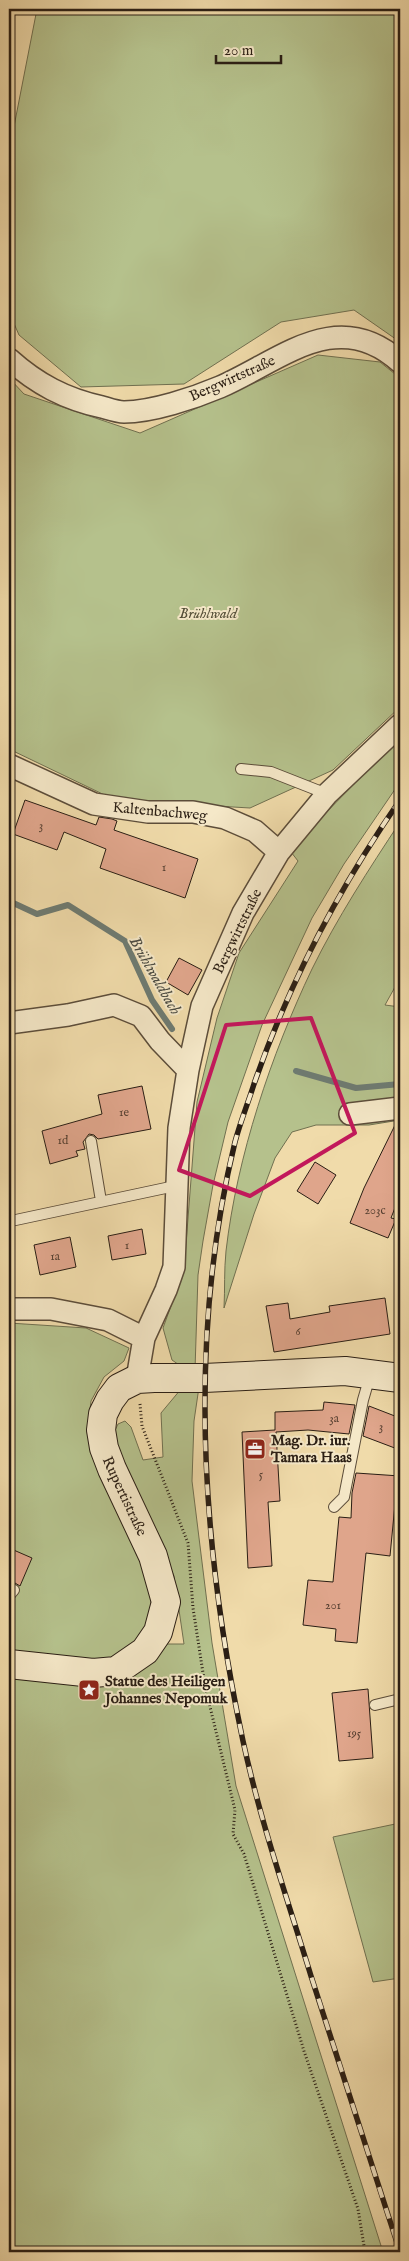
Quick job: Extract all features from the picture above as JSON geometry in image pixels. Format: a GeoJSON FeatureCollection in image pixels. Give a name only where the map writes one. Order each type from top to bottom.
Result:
{"type":"FeatureCollection","features":[{"type":"Feature","properties":{"kind":"main road"},"geometry":{"type":"LineString","coordinates":[[137,1379],[204,1378],[326,1371],[371,1373],[400,1378]]}},
{"type":"Feature","properties":{"kind":"main road","name":"Rupertistraße"},"geometry":{"type":"LineString","coordinates":[[9,1664],[93,1673],[116,1671],[145,1651],[158,1632],[166,1602],[153,1556],[112,1469],[100,1430],[103,1414],[110,1400],[119,1388],[137,1379]]}},
{"type":"Feature","properties":{"kind":"street","name":"Bergwirtstraße"},"geometry":{"type":"LineString","coordinates":[[9,359],[31,378],[75,401],[124,412],[172,404],[220,387],[310,341],[340,337],[368,342],[392,355],[400,362]]}},
{"type":"Feature","properties":{"kind":"street","name":"Bergwirtstraße"},"geometry":{"type":"LineString","coordinates":[[137,1379],[144,1338],[166,1290],[174,1267],[175,1186],[179,1128],[188,1070],[202,1006],[243,913],[279,852],[327,794],[400,725]]}},
{"type":"Feature","properties":{"kind":"street","name":"Kaltenbachweg"},"geometry":{"type":"LineString","coordinates":[[9,765],[94,804],[148,812],[193,812],[225,818],[254,831],[279,852]]}},
{"type":"Feature","properties":{"kind":"street"},"geometry":{"type":"LineString","coordinates":[[9,1023],[68,1015],[114,1005],[141,1016],[160,1041],[188,1070]]}},
{"type":"Feature","properties":{"kind":"street"},"geometry":{"type":"LineString","coordinates":[[350,1114],[400,1108]]}},
{"type":"Feature","properties":{"kind":"street"},"geometry":{"type":"LineString","coordinates":[[9,1309],[51,1309],[108,1320],[144,1338]]}},
{"type":"Feature","properties":{"kind":"lane"},"geometry":{"type":"LineString","coordinates":[[242,769],[271,772],[327,794]]}},
{"type":"Feature","properties":{"kind":"lane"},"geometry":{"type":"LineString","coordinates":[[91,1141],[101,1201]]}},
{"type":"Feature","properties":{"kind":"lane"},"geometry":{"type":"LineString","coordinates":[[11,1221],[175,1186]]}},
{"type":"Feature","properties":{"kind":"lane"},"geometry":{"type":"LineString","coordinates":[[334,1508],[344,1497],[363,1400],[371,1373]]}},
{"type":"Feature","properties":{"kind":"lane"},"geometry":{"type":"LineString","coordinates":[[375,1705],[400,1699]]}},
{"type":"Feature","properties":{"kind":"path"},"geometry":{"type":"LineString","coordinates":[[137,1379],[142,1426],[188,1543],[193,1608],[205,1686],[235,1810],[233,1834],[244,1854],[304,2051],[358,2209],[365,2252]]}},
{"type":"Feature","properties":{"kind":"highlighted area"},"geometry":{"type":"Polygon","coordinates":[[[311,1018],[355,1133],[250,1196],[179,1170],[226,1025],[311,1018]]]}},
{"type":"Feature","properties":{"kind":"green space"},"geometry":{"type":"Polygon","coordinates":[[[37,9],[400,9],[400,342],[354,310],[281,322],[184,384],[81,387],[19,335],[9,312],[9,152],[37,9]]]}},
{"type":"Feature","properties":{"kind":"green space","name":"Brühlwald"},"geometry":{"type":"Polygon","coordinates":[[[318,355],[380,362],[400,378],[400,707],[333,770],[250,808],[115,800],[9,749],[9,378],[24,394],[140,433],[318,355]]]}},
{"type":"Feature","properties":{"kind":"green space"},"geometry":{"type":"Polygon","coordinates":[[[400,737],[400,782],[344,864],[312,918],[262,1025],[228,1122],[213,1185],[198,1275],[195,1370],[185,1369],[172,1360],[163,1328],[184,1270],[197,1102],[217,1018],[239,953],[298,861],[291,852],[311,828],[400,737]]]}},
{"type":"Feature","properties":{"kind":"green space"},"geometry":{"type":"Polygon","coordinates":[[[400,822],[400,978],[385,1005],[400,1007],[400,1120],[369,1125],[316,1125],[292,1132],[275,1158],[254,1214],[224,1308],[225,1258],[231,1215],[247,1143],[270,1071],[312,969],[354,894],[400,822]]]}},
{"type":"Feature","properties":{"kind":"green space"},"geometry":{"type":"Polygon","coordinates":[[[9,1323],[86,1328],[129,1348],[124,1361],[104,1377],[91,1401],[88,1428],[150,1578],[151,1604],[144,1633],[121,1655],[95,1661],[9,1657],[9,1323]]]}},
{"type":"Feature","properties":{"kind":"green space"},"geometry":{"type":"Polygon","coordinates":[[[199,1387],[194,1421],[192,1481],[212,1643],[236,1786],[383,2252],[9,2252],[9,1679],[24,1676],[99,1686],[123,1676],[164,1644],[184,1644],[174,1576],[111,1439],[118,1424],[125,1421],[131,1427],[143,1460],[163,1457],[161,1413],[181,1389],[199,1387]]]}},
{"type":"Feature","properties":{"kind":"green space"},"geometry":{"type":"Polygon","coordinates":[[[400,1823],[400,1978],[373,1982],[333,1837],[400,1823]]]}},
{"type":"Feature","properties":{"kind":"building"},"geometry":{"type":"Polygon","coordinates":[[[25,800],[96,825],[99,817],[112,819],[117,821],[114,830],[198,859],[185,898],[100,868],[106,849],[64,832],[57,850],[13,834],[25,800]]]}},
{"type":"Feature","properties":{"kind":"building"},"geometry":{"type":"Polygon","coordinates":[[[179,958],[202,970],[188,995],[166,982],[179,958]]]}},
{"type":"Feature","properties":{"kind":"building"},"geometry":{"type":"Polygon","coordinates":[[[142,1086],[151,1129],[98,1139],[94,1135],[89,1134],[83,1142],[85,1149],[76,1151],[78,1156],[50,1164],[42,1131],[102,1114],[98,1095],[142,1086]]]}},
{"type":"Feature","properties":{"kind":"building"},"geometry":{"type":"Polygon","coordinates":[[[397,1121],[400,1121],[400,1195],[391,1218],[396,1219],[388,1238],[350,1223],[364,1188],[397,1121]]]}},
{"type":"Feature","properties":{"kind":"building"},"geometry":{"type":"Polygon","coordinates":[[[315,1162],[336,1175],[318,1204],[297,1191],[315,1162]]]}},
{"type":"Feature","properties":{"kind":"building"},"geometry":{"type":"Polygon","coordinates":[[[142,1229],[146,1254],[112,1260],[108,1236],[142,1229]]]}},
{"type":"Feature","properties":{"kind":"building"},"geometry":{"type":"Polygon","coordinates":[[[70,1237],[76,1267],[40,1275],[34,1245],[70,1237]]]}},
{"type":"Feature","properties":{"kind":"building"},"geometry":{"type":"Polygon","coordinates":[[[385,1298],[390,1334],[274,1352],[266,1306],[288,1303],[290,1319],[330,1312],[329,1306],[385,1298]]]}},
{"type":"Feature","properties":{"kind":"building"},"geometry":{"type":"Polygon","coordinates":[[[324,1402],[355,1405],[349,1434],[308,1430],[276,1432],[280,1501],[268,1502],[272,1566],[248,1568],[242,1432],[275,1430],[275,1412],[323,1410],[324,1402]]]}},
{"type":"Feature","properties":{"kind":"building"},"geometry":{"type":"Polygon","coordinates":[[[369,1406],[400,1418],[400,1450],[363,1436],[369,1406]]]}},
{"type":"Feature","properties":{"kind":"building"},"geometry":{"type":"Polygon","coordinates":[[[356,1473],[400,1476],[400,1505],[395,1504],[390,1556],[366,1553],[357,1643],[335,1641],[336,1629],[303,1625],[308,1580],[333,1582],[339,1517],[351,1518],[352,1493],[356,1473]]]}},
{"type":"Feature","properties":{"kind":"building"},"geometry":{"type":"Polygon","coordinates":[[[9,1548],[32,1558],[20,1586],[15,1583],[9,1586],[9,1548]]]}},
{"type":"Feature","properties":{"kind":"building"},"geometry":{"type":"Polygon","coordinates":[[[368,1689],[373,1758],[339,1761],[332,1693],[368,1689]]]}},
{"type":"Feature","properties":{"kind":"waterway","name":"Brühlwaldbach"},"geometry":{"type":"LineString","coordinates":[[9,901],[37,914],[68,905],[125,941],[152,1000],[172,1029]]}},
{"type":"Feature","properties":{"kind":"waterway","name":"Brühlwaldbach"},"geometry":{"type":"LineString","coordinates":[[296,1071],[356,1088],[400,1084]]}},
{"type":"Feature","properties":{"kind":"railway"},"geometry":{"type":"LineString","coordinates":[[400,800],[356,867],[317,937],[283,1009],[254,1084],[235,1142],[220,1216],[210,1291],[205,1366],[205,1442],[209,1517],[217,1592],[243,1741],[283,1888],[400,2252]]}},
{"type":"Feature","properties":{"kind":"place","name":"Mag. Dr. iur. Tamara Haas"},"geometry":{"type":"Point","coordinates":[255,1449]}},
{"type":"Feature","properties":{"kind":"place","name":"Statue des Heiligen Johannes Nepomuk"},"geometry":{"type":"Point","coordinates":[89,1690]}}]}
